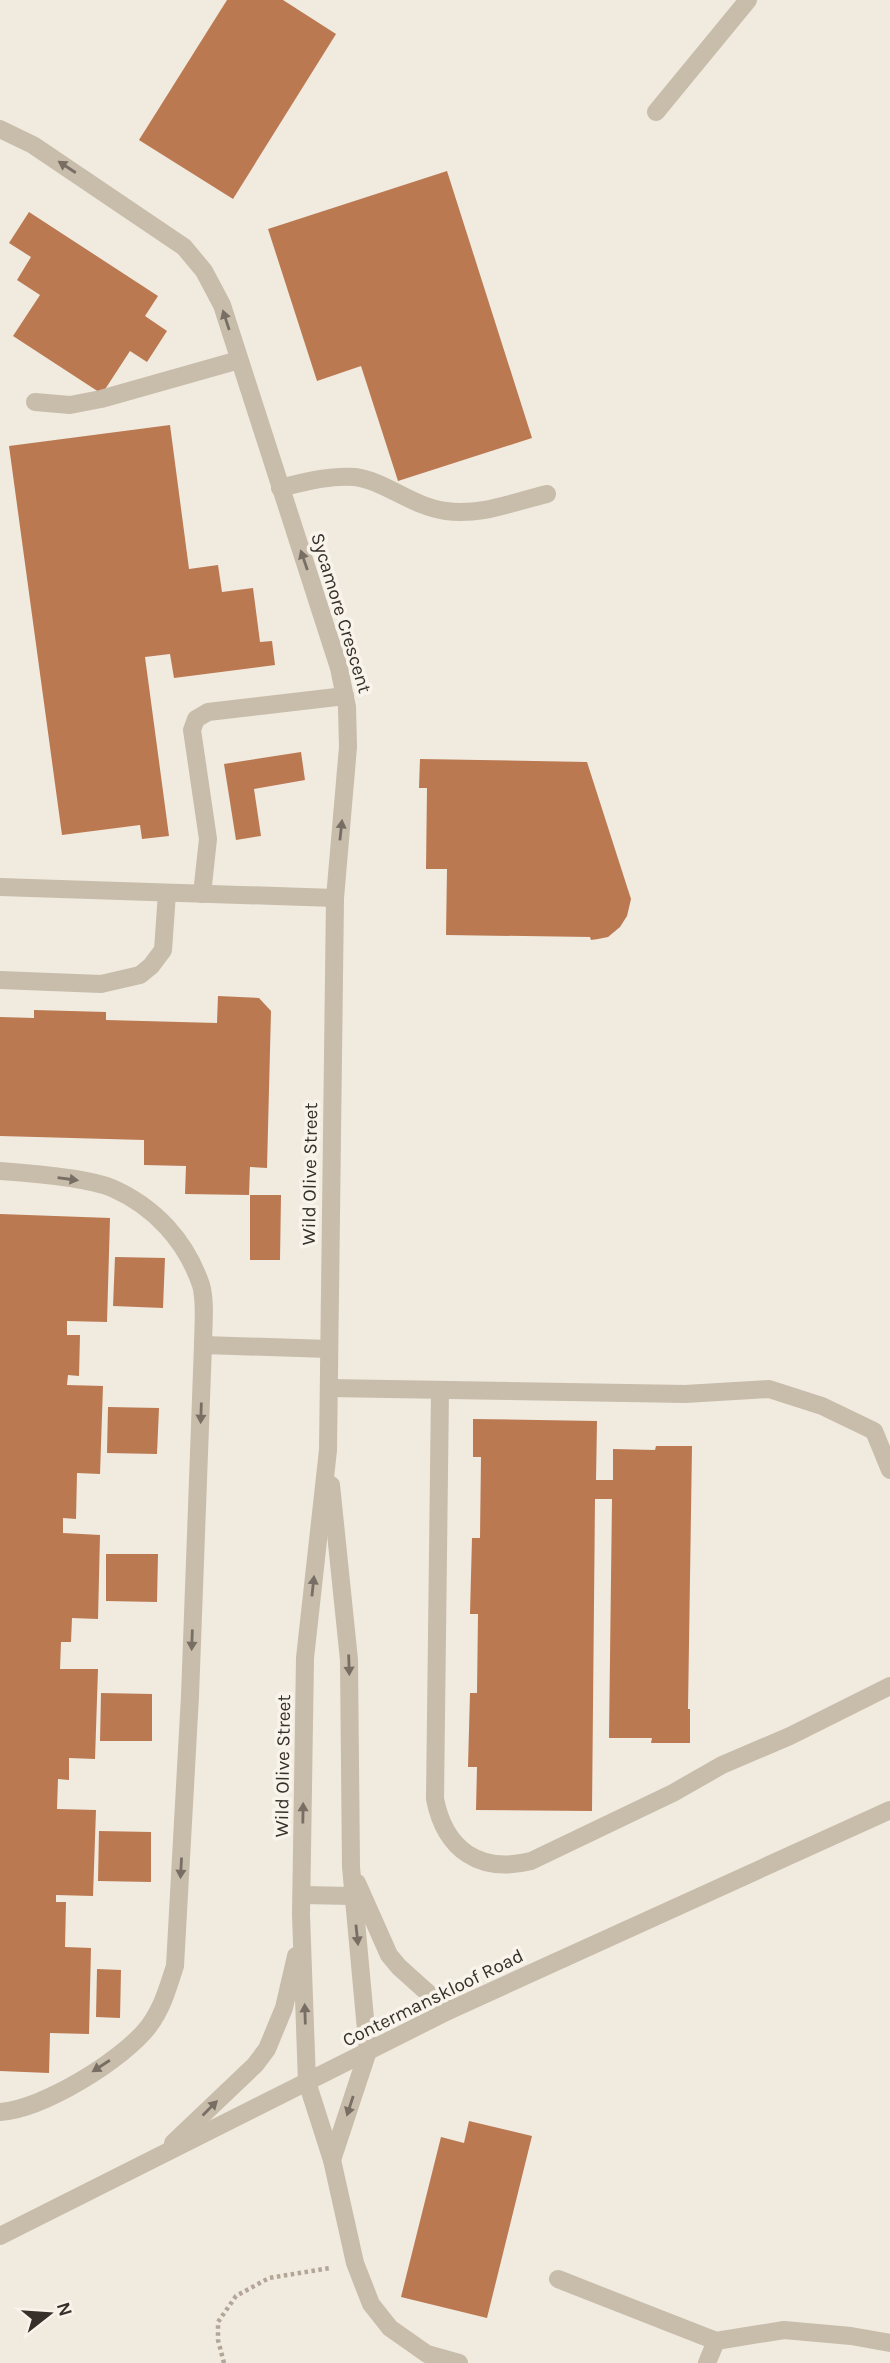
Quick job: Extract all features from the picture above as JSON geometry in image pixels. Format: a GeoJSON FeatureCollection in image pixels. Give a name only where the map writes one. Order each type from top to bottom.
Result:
{"type":"FeatureCollection","features":[{"type":"Feature","properties":{"kind":"street"},"geometry":{"type":"LineString","coordinates":[[656,112],[748,0]]}},
{"type":"Feature","properties":{"kind":"street","name":"Sycamore Crescent"},"geometry":{"type":"LineString","coordinates":[[0,129],[33,145],[184,247],[204,271],[222,305],[339,668],[345,696],[348,747],[335,898]]}},
{"type":"Feature","properties":{"kind":"street"},"geometry":{"type":"LineString","coordinates":[[35,402],[70,405],[102,399],[239,360]]}},
{"type":"Feature","properties":{"kind":"street"},"geometry":{"type":"LineString","coordinates":[[280,488],[316,479],[356,477],[388,489],[418,505],[472,513],[547,494]]}},
{"type":"Feature","properties":{"kind":"street"},"geometry":{"type":"LineString","coordinates":[[202,894],[208,839],[192,730],[196,719],[208,712],[345,696]]}},
{"type":"Feature","properties":{"kind":"street"},"geometry":{"type":"LineString","coordinates":[[0,887],[335,898]]}},
{"type":"Feature","properties":{"kind":"street"},"geometry":{"type":"LineString","coordinates":[[0,981],[101,984],[139,975],[152,965],[163,950],[167,892]]}},
{"type":"Feature","properties":{"kind":"street","name":"Wild Olive Street"},"geometry":{"type":"LineString","coordinates":[[335,898],[328,1450],[305,1658],[302,1916],[307,2082],[332,2160],[355,2263],[371,2304],[390,2328],[427,2354],[459,2363]]}},
{"type":"Feature","properties":{"kind":"street"},"geometry":{"type":"LineString","coordinates":[[0,1171],[110,1187],[145,1206],[178,1237],[201,1287],[204,1345],[175,1966],[165,1999],[148,2027],[122,2053],[66,2089],[38,2103],[0,2112]]}},
{"type":"Feature","properties":{"kind":"street"},"geometry":{"type":"LineString","coordinates":[[204,1345],[329,1349]]}},
{"type":"Feature","properties":{"kind":"street"},"geometry":{"type":"LineString","coordinates":[[329,1388],[685,1394],[769,1390],[822,1406],[874,1431],[890,1470]]}},
{"type":"Feature","properties":{"kind":"street"},"geometry":{"type":"LineString","coordinates":[[440,1390],[435,1799],[444,1829],[465,1853],[496,1865],[514,1866],[531,1861],[673,1793],[722,1765],[790,1736],[890,1686]]}},
{"type":"Feature","properties":{"kind":"street","name":"Wild Olive Street"},"geometry":{"type":"LineString","coordinates":[[328,1450],[349,1660],[351,1867],[368,2051]]}},
{"type":"Feature","properties":{"kind":"street","name":"Contermanskloof Road"},"geometry":{"type":"LineString","coordinates":[[0,2236],[449,2011],[890,1810]]}},
{"type":"Feature","properties":{"kind":"street"},"geometry":{"type":"LineString","coordinates":[[351,1867],[389,1955],[449,2011]]}},
{"type":"Feature","properties":{"kind":"street"},"geometry":{"type":"LineString","coordinates":[[302,1895],[353,1896]]}},
{"type":"Feature","properties":{"kind":"street"},"geometry":{"type":"LineString","coordinates":[[161,2155],[255,2065],[267,2049],[284,2008],[294,1970],[302,1916]]}},
{"type":"Feature","properties":{"kind":"street"},"geometry":{"type":"LineString","coordinates":[[332,2160],[368,2051]]}},
{"type":"Feature","properties":{"kind":"street"},"geometry":{"type":"LineString","coordinates":[[558,2278],[716,2342],[784,2330],[851,2336],[890,2343]]}},
{"type":"Feature","properties":{"kind":"street"},"geometry":{"type":"LineString","coordinates":[[707,2363],[716,2342]]}},
{"type":"Feature","properties":{"kind":"path"},"geometry":{"type":"LineString","coordinates":[[224,2363],[218,2340],[218,2322],[236,2296],[269,2278],[355,2263]]}},
{"type":"Feature","properties":{"kind":"building"},"geometry":{"type":"Polygon","coordinates":[[[227,0],[283,0],[336,34],[233,199],[139,140],[227,0]]]}},
{"type":"Feature","properties":{"kind":"building"},"geometry":{"type":"Polygon","coordinates":[[[447,171],[532,438],[398,481],[361,366],[317,381],[268,229],[447,171]]]}},
{"type":"Feature","properties":{"kind":"building"},"geometry":{"type":"Polygon","coordinates":[[[29,212],[158,296],[145,316],[167,331],[147,362],[130,351],[102,394],[13,336],[40,295],[17,280],[31,257],[9,243],[29,212]]]}},
{"type":"Feature","properties":{"kind":"building"},"geometry":{"type":"Polygon","coordinates":[[[170,425],[189,569],[218,565],[222,592],[253,588],[260,642],[272,641],[275,665],[174,678],[170,654],[145,657],[169,836],[142,839],[140,825],[62,835],[9,446],[170,425]]]}},
{"type":"Feature","properties":{"kind":"building"},"geometry":{"type":"Polygon","coordinates":[[[301,752],[305,780],[254,789],[261,836],[236,840],[224,764],[301,752]]]}},
{"type":"Feature","properties":{"kind":"building"},"geometry":{"type":"Polygon","coordinates":[[[420,759],[587,762],[631,899],[627,916],[620,927],[608,937],[591,940],[590,937],[446,935],[447,869],[426,869],[427,788],[419,788],[420,759]]]}},
{"type":"Feature","properties":{"kind":"building"},"geometry":{"type":"Polygon","coordinates":[[[218,996],[259,998],[271,1011],[267,1168],[250,1167],[249,1195],[185,1194],[186,1166],[144,1165],[144,1140],[0,1136],[0,1017],[34,1018],[34,1010],[106,1012],[106,1020],[217,1023],[218,996]]]}},
{"type":"Feature","properties":{"kind":"building"},"geometry":{"type":"Polygon","coordinates":[[[250,1195],[281,1195],[280,1260],[250,1260],[250,1195]]]}},
{"type":"Feature","properties":{"kind":"building"},"geometry":{"type":"Polygon","coordinates":[[[0,1214],[110,1218],[107,1322],[67,1321],[67,1335],[80,1335],[79,1376],[68,1375],[67,1385],[103,1386],[100,1474],[77,1473],[76,1519],[63,1518],[63,1533],[100,1535],[98,1619],[72,1618],[71,1642],[61,1642],[60,1669],[98,1669],[95,1759],[69,1758],[69,1780],[58,1779],[57,1809],[96,1810],[93,1896],[56,1895],[56,1902],[66,1902],[65,1947],[91,1948],[89,2034],[50,2033],[49,2073],[0,2071],[0,1214]]]}},
{"type":"Feature","properties":{"kind":"building"},"geometry":{"type":"Polygon","coordinates":[[[115,1257],[165,1258],[163,1308],[113,1306],[115,1257]]]}},
{"type":"Feature","properties":{"kind":"building"},"geometry":{"type":"Polygon","coordinates":[[[108,1407],[159,1408],[157,1454],[107,1453],[108,1407]]]}},
{"type":"Feature","properties":{"kind":"building"},"geometry":{"type":"Polygon","coordinates":[[[473,1419],[597,1421],[596,1480],[613,1480],[613,1449],[655,1450],[656,1446],[692,1446],[688,1709],[690,1743],[651,1743],[652,1738],[609,1738],[612,1499],[595,1499],[592,1811],[476,1810],[477,1767],[468,1767],[470,1693],[477,1693],[478,1614],[470,1614],[472,1538],[480,1538],[481,1457],[473,1457],[473,1419]]]}},
{"type":"Feature","properties":{"kind":"building"},"geometry":{"type":"Polygon","coordinates":[[[106,1554],[158,1554],[157,1602],[106,1601],[106,1554]]]}},
{"type":"Feature","properties":{"kind":"building"},"geometry":{"type":"Polygon","coordinates":[[[101,1693],[152,1694],[152,1741],[100,1741],[101,1693]]]}},
{"type":"Feature","properties":{"kind":"building"},"geometry":{"type":"Polygon","coordinates":[[[99,1831],[151,1832],[151,1882],[98,1881],[99,1831]]]}},
{"type":"Feature","properties":{"kind":"building"},"geometry":{"type":"Polygon","coordinates":[[[97,1969],[121,1970],[120,2018],[96,2017],[97,1969]]]}},
{"type":"Feature","properties":{"kind":"building"},"geometry":{"type":"Polygon","coordinates":[[[469,2121],[532,2136],[487,2318],[401,2297],[441,2137],[464,2143],[469,2121]]]}}]}
